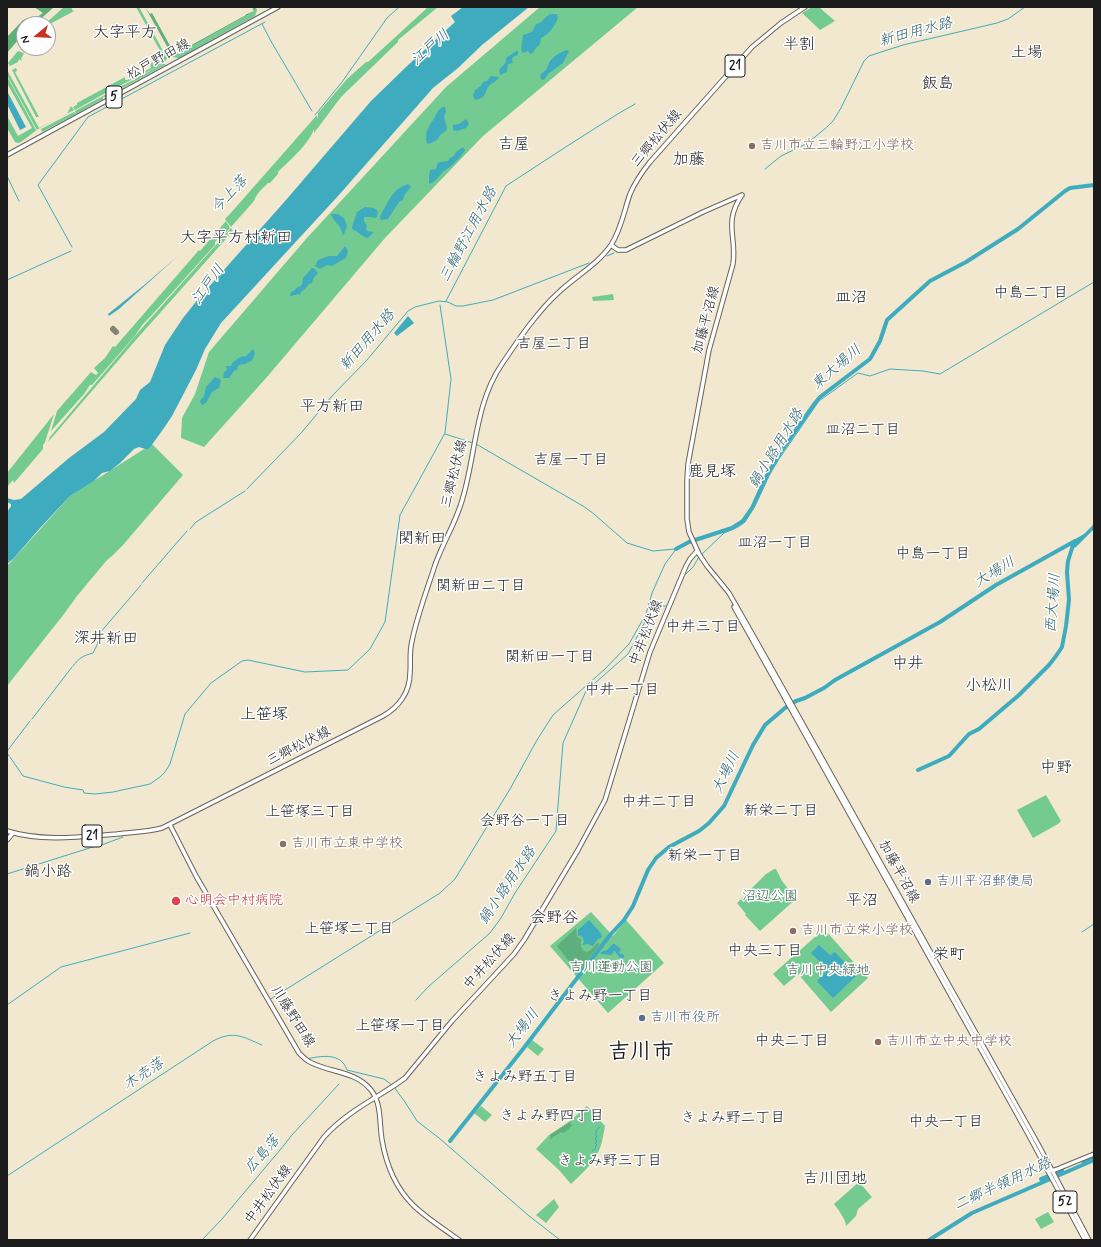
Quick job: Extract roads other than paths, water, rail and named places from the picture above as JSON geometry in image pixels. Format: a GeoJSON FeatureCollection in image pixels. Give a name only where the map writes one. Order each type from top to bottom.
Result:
{"type":"FeatureCollection","features":[{"type":"Feature","properties":{"kind":"main road","name":"松戸野田線"},"geometry":{"type":"LineString","coordinates":[[7,155],[278,7]]}},
{"type":"Feature","properties":{"kind":"main road","name":"三郷松伏線"},"geometry":{"type":"LineString","coordinates":[[13,833],[57,839],[154,830],[170,825],[383,716],[399,704],[405,695],[409,683],[412,641],[426,592],[438,556],[457,515],[463,498],[482,406],[501,365],[543,308],[565,286],[600,258],[611,246],[618,231],[632,190],[646,168],[752,47],[780,23],[805,7]]}},
{"type":"Feature","properties":{"kind":"main road","name":"加藤平沼線"},"geometry":{"type":"LineString","coordinates":[[611,246],[618,250],[626,250],[703,212],[742,195],[734,209],[732,218],[731,226],[734,254],[733,264],[709,350],[687,470],[687,522],[689,532],[697,551],[729,593],[739,610],[1051,1172]]}},
{"type":"Feature","properties":{"kind":"main road","name":"中井松伏線"},"geometry":{"type":"LineString","coordinates":[[250,1240],[324,1137],[339,1122],[396,1085],[408,1074],[452,1021],[514,954],[532,929],[578,850],[607,795],[650,652],[686,566],[697,551]]}},
{"type":"Feature","properties":{"kind":"main road","name":"川藤野田線"},"geometry":{"type":"LineString","coordinates":[[170,825],[196,876],[299,1053],[313,1064],[357,1078],[368,1087],[376,1098]]}},
{"type":"Feature","properties":{"kind":"main road"},"geometry":{"type":"LineString","coordinates":[[7,831],[13,833],[7,840]]}},
{"type":"Feature","properties":{"kind":"main road"},"geometry":{"type":"LineString","coordinates":[[376,1098],[385,1159],[393,1178],[414,1206],[459,1240]]}},
{"type":"Feature","properties":{"kind":"main road","name":"52"},"geometry":{"type":"LineString","coordinates":[[1051,1172],[1054,1168],[1094,1152]]}},
{"type":"Feature","properties":{"kind":"main road","name":"52"},"geometry":{"type":"LineString","coordinates":[[1051,1172],[1089,1240]]}},
{"type":"Feature","properties":{"kind":"main road","name":"52"},"geometry":{"type":"LineString","coordinates":[[1051,1172],[1085,1240]]}},
{"type":"Feature","properties":{"kind":"water","name":"江戸川"},"geometry":{"type":"Polygon","coordinates":[[[463,7],[529,7],[482,45],[458,68],[433,88],[338,196],[221,323],[205,349],[196,370],[172,416],[151,446],[148,449],[139,447],[134,449],[110,471],[102,473],[94,481],[70,496],[7,564],[7,512],[11,504],[7,502],[7,498],[14,500],[21,499],[69,458],[104,432],[136,399],[140,390],[150,382],[165,345],[183,318],[199,298],[371,101],[455,22],[451,16],[463,7]]]}},
{"type":"Feature","properties":{"kind":"water"},"geometry":{"type":"Polygon","coordinates":[[[550,14],[557,14],[558,18],[553,27],[547,35],[541,38],[540,44],[533,53],[530,54],[528,51],[523,53],[521,50],[523,35],[532,32],[536,24],[540,23],[550,14]]]}},
{"type":"Feature","properties":{"kind":"water"},"geometry":{"type":"Polygon","coordinates":[[[566,50],[569,51],[563,63],[548,74],[544,80],[541,79],[540,75],[546,70],[550,61],[556,55],[566,50]]]}},
{"type":"Feature","properties":{"kind":"water"},"geometry":{"type":"Polygon","coordinates":[[[517,51],[518,55],[513,57],[513,63],[508,64],[507,72],[500,75],[499,70],[506,62],[506,58],[517,51]]]}},
{"type":"Feature","properties":{"kind":"water"},"geometry":{"type":"Polygon","coordinates":[[[491,76],[499,77],[489,86],[482,98],[475,100],[473,95],[475,90],[491,76]]]}},
{"type":"Feature","properties":{"kind":"water"},"geometry":{"type":"Polygon","coordinates":[[[7,91],[26,127],[20,130],[7,104],[7,91]]]}},
{"type":"Feature","properties":{"kind":"water"},"geometry":{"type":"Polygon","coordinates":[[[445,107],[446,111],[444,117],[447,128],[446,131],[440,135],[437,140],[429,144],[427,143],[426,139],[427,131],[438,111],[445,107]]]}},
{"type":"Feature","properties":{"kind":"water"},"geometry":{"type":"Polygon","coordinates":[[[466,119],[469,124],[466,128],[457,131],[453,130],[453,125],[459,124],[466,119]]]}},
{"type":"Feature","properties":{"kind":"water"},"geometry":{"type":"Polygon","coordinates":[[[463,147],[465,150],[463,154],[430,184],[430,170],[436,169],[440,162],[448,161],[463,147]]]}},
{"type":"Feature","properties":{"kind":"water"},"geometry":{"type":"Polygon","coordinates":[[[408,184],[411,187],[405,194],[403,200],[399,202],[388,219],[381,220],[381,214],[394,192],[402,186],[408,184]]]}},
{"type":"Feature","properties":{"kind":"water"},"geometry":{"type":"Polygon","coordinates":[[[365,207],[374,208],[378,211],[377,217],[375,218],[364,217],[367,231],[374,232],[368,238],[352,229],[357,212],[365,207]]]}},
{"type":"Feature","properties":{"kind":"water"},"geometry":{"type":"Polygon","coordinates":[[[331,214],[338,214],[344,218],[347,226],[343,235],[341,228],[331,214]]]}},
{"type":"Feature","properties":{"kind":"water"},"geometry":{"type":"Polygon","coordinates":[[[345,246],[348,251],[346,258],[332,266],[327,265],[320,269],[315,266],[318,260],[329,256],[337,256],[345,246]]]}},
{"type":"Feature","properties":{"kind":"water"},"geometry":{"type":"Polygon","coordinates":[[[179,255],[119,309],[109,316],[108,314],[179,255]]]}},
{"type":"Feature","properties":{"kind":"water"},"geometry":{"type":"Polygon","coordinates":[[[312,268],[314,268],[318,273],[313,279],[312,283],[301,292],[300,295],[291,296],[291,292],[302,285],[303,278],[312,268]]]}},
{"type":"Feature","properties":{"kind":"water"},"geometry":{"type":"Polygon","coordinates":[[[408,316],[414,323],[397,336],[394,333],[408,316]]]}},
{"type":"Feature","properties":{"kind":"water"},"geometry":{"type":"Polygon","coordinates":[[[253,349],[255,353],[252,361],[239,366],[229,378],[223,378],[224,372],[227,370],[226,366],[231,366],[233,362],[240,357],[246,356],[253,349]]]}},
{"type":"Feature","properties":{"kind":"water"},"geometry":{"type":"Polygon","coordinates":[[[215,377],[221,381],[219,388],[212,392],[206,403],[202,405],[200,401],[204,396],[206,387],[215,377]]]}},
{"type":"Feature","properties":{"kind":"water"},"geometry":{"type":"Polygon","coordinates":[[[1094,524],[1094,529],[1075,548],[1070,542],[1084,534],[1094,524]]]}},
{"type":"Feature","properties":{"kind":"water"},"geometry":{"type":"Polygon","coordinates":[[[589,920],[602,936],[593,946],[588,944],[582,945],[584,942],[583,938],[580,935],[578,937],[578,930],[589,920]]]}},
{"type":"Feature","properties":{"kind":"water"},"geometry":{"type":"Polygon","coordinates":[[[613,944],[621,949],[619,952],[620,954],[623,954],[623,959],[619,957],[614,950],[611,955],[601,954],[601,952],[607,950],[613,944]]]}},
{"type":"Feature","properties":{"kind":"water"},"geometry":{"type":"Polygon","coordinates":[[[819,945],[830,955],[835,952],[846,964],[850,962],[851,963],[848,966],[856,976],[833,998],[817,981],[825,972],[823,965],[811,953],[819,945]]]}},
{"type":"Feature","properties":{"kind":"waterway","name":"今上落"},"geometry":{"type":"LineString","coordinates":[[315,115],[342,82],[387,18],[399,7]]}},
{"type":"Feature","properties":{"kind":"waterway","name":"新田用水路"},"geometry":{"type":"LineString","coordinates":[[765,169],[781,156],[806,144],[833,121],[864,61],[869,56],[903,45],[997,23],[1008,19],[1025,7]]}},
{"type":"Feature","properties":{"kind":"waterway"},"geometry":{"type":"LineString","coordinates":[[72,247],[38,185],[88,117],[265,22]]}},
{"type":"Feature","properties":{"kind":"waterway"},"geometry":{"type":"LineString","coordinates":[[262,24],[312,111]]}},
{"type":"Feature","properties":{"kind":"waterway","name":"三輪野江用水路"},"geometry":{"type":"LineString","coordinates":[[446,301],[506,186],[635,104]]}},
{"type":"Feature","properties":{"kind":"waterway"},"geometry":{"type":"LineString","coordinates":[[7,176],[19,201]]}},
{"type":"Feature","properties":{"kind":"waterway","name":"東大場川"},"geometry":{"type":"LineString","coordinates":[[676,549],[689,542],[732,528],[743,521],[752,508],[767,475],[782,450],[815,403],[820,397],[870,359],[880,341],[887,320],[930,281],[966,262],[1018,229],[1070,188],[1094,185]]}},
{"type":"Feature","properties":{"kind":"waterway","name":"新田用水路"},"geometry":{"type":"LineString","coordinates":[[625,248],[701,211]]}},
{"type":"Feature","properties":{"kind":"waterway"},"geometry":{"type":"LineString","coordinates":[[7,280],[71,251]]}},
{"type":"Feature","properties":{"kind":"waterway","name":"新田用水路"},"geometry":{"type":"LineString","coordinates":[[607,256],[614,253]]}},
{"type":"Feature","properties":{"kind":"waterway","name":"新田用水路"},"geometry":{"type":"LineString","coordinates":[[247,489],[302,432],[332,396],[367,360],[408,311],[415,307],[439,301],[448,302],[456,306],[463,306],[493,300],[589,263]]}},
{"type":"Feature","properties":{"kind":"waterway","name":"鍋小路用水路"},"geometry":{"type":"LineString","coordinates":[[701,555],[724,533],[745,522],[755,506],[779,459],[819,401],[858,373],[870,376],[890,369],[923,371],[940,374],[1094,282]]}},
{"type":"Feature","properties":{"kind":"waterway"},"geometry":{"type":"LineString","coordinates":[[10,757],[23,776],[64,787],[83,790],[84,793],[95,794],[113,792],[150,784],[160,777],[170,764],[185,714],[211,683],[242,661],[248,660],[305,672],[348,670],[370,649],[385,622],[400,515],[445,433],[451,379],[440,305]]}},
{"type":"Feature","properties":{"kind":"waterway"},"geometry":{"type":"LineString","coordinates":[[445,434],[473,443]]}},
{"type":"Feature","properties":{"kind":"waterway"},"geometry":{"type":"LineString","coordinates":[[476,444],[583,506],[627,543],[653,551],[675,549]]}},
{"type":"Feature","properties":{"kind":"waterway","name":"新田用水路"},"geometry":{"type":"LineString","coordinates":[[190,529],[196,522],[245,491]]}},
{"type":"Feature","properties":{"kind":"waterway","name":"新田用水路"},"geometry":{"type":"LineString","coordinates":[[142,583],[187,531]]}},
{"type":"Feature","properties":{"kind":"waterway","name":"西大場川"},"geometry":{"type":"LineString","coordinates":[[918,770],[949,756],[969,734],[979,729],[1019,695],[1056,656],[1062,647],[1066,626],[1069,600],[1067,572],[1068,561],[1075,541]]}},
{"type":"Feature","properties":{"kind":"waterway","name":"大場川"},"geometry":{"type":"LineString","coordinates":[[450,1141],[523,1049],[610,935],[624,920],[633,906],[648,870],[656,858],[669,847],[699,831],[709,823],[724,806],[753,745],[765,725],[796,701],[824,688],[835,680],[940,622],[996,585],[1075,541]]}},
{"type":"Feature","properties":{"kind":"waterway"},"geometry":{"type":"LineString","coordinates":[[269,1000],[440,893],[455,879],[553,715],[605,669],[629,644],[646,614],[652,593],[665,564],[676,549]]}},
{"type":"Feature","properties":{"kind":"waterway","name":"鍋小路用水路"},"geometry":{"type":"LineString","coordinates":[[686,574],[693,567],[699,557]]}},
{"type":"Feature","properties":{"kind":"waterway","name":"新田用水路"},"geometry":{"type":"LineString","coordinates":[[73,666],[82,657],[93,653],[98,643],[99,634],[141,585]]}},
{"type":"Feature","properties":{"kind":"waterway","name":"鍋小路用水路"},"geometry":{"type":"LineString","coordinates":[[416,1000],[428,987],[490,933],[501,918],[515,893],[556,831],[563,743],[586,691],[628,654],[647,618],[657,606],[667,606]]}},
{"type":"Feature","properties":{"kind":"waterway","name":"新田用水路"},"geometry":{"type":"LineString","coordinates":[[32,719],[72,667]]}},
{"type":"Feature","properties":{"kind":"waterway","name":"新田用水路"},"geometry":{"type":"LineString","coordinates":[[8,750],[30,721]]}},
{"type":"Feature","properties":{"kind":"waterway"},"geometry":{"type":"LineString","coordinates":[[99,846],[123,837]]}},
{"type":"Feature","properties":{"kind":"waterway"},"geometry":{"type":"LineString","coordinates":[[7,874],[96,846]]}},
{"type":"Feature","properties":{"kind":"waterway"},"geometry":{"type":"LineString","coordinates":[[1082,932],[1094,924]]}},
{"type":"Feature","properties":{"kind":"waterway"},"geometry":{"type":"LineString","coordinates":[[7,1005],[61,967],[190,933]]}},
{"type":"Feature","properties":{"kind":"waterway","name":"木売落"},"geometry":{"type":"LineString","coordinates":[[7,1176],[213,1041],[233,1035],[244,1037],[262,1045]]}},
{"type":"Feature","properties":{"kind":"waterway","name":"鍋小路用水路"},"geometry":{"type":"LineString","coordinates":[[306,1059],[324,1056],[335,1058],[340,1060],[347,1070],[384,1079],[392,1085]]}},
{"type":"Feature","properties":{"kind":"waterway","name":"広島落"},"geometry":{"type":"LineString","coordinates":[[202,1240],[222,1219],[291,1136],[339,1084]]}},
{"type":"Feature","properties":{"kind":"waterway","name":"鍋小路用水路"},"geometry":{"type":"LineString","coordinates":[[394,1087],[417,1121],[439,1138],[528,1215],[560,1240]]}},
{"type":"Feature","properties":{"kind":"waterway"},"geometry":{"type":"LineString","coordinates":[[592,1151],[596,1148],[595,1147],[597,1145],[595,1143],[597,1141],[595,1138],[597,1137],[595,1134],[597,1132],[596,1130],[600,1127]]}},
{"type":"Feature","properties":{"kind":"waterway","name":"二郷半領用水路"},"geometry":{"type":"LineString","coordinates":[[1083,1161],[1094,1157]]}},
{"type":"Feature","properties":{"kind":"waterway","name":"二郷半領用水路"},"geometry":{"type":"LineString","coordinates":[[929,1240],[972,1213],[1094,1160]]}},
{"type":"Feature","properties":{"kind":"waterway","name":"二郷半領用水路"},"geometry":{"type":"LineString","coordinates":[[1041,1179],[1062,1170]]}},
{"type":"Feature","properties":{"kind":"place","name":"吉川市立三輪野江小学校"},"geometry":{"type":"Point","coordinates":[752,146]}},
{"type":"Feature","properties":{"kind":"place","name":"吉川市立東中学校"},"geometry":{"type":"Point","coordinates":[283,844]}},
{"type":"Feature","properties":{"kind":"place","name":"吉川平沼郵便局"},"geometry":{"type":"Point","coordinates":[928,882]}},
{"type":"Feature","properties":{"kind":"place","name":"心明会中村病院"},"geometry":{"type":"Point","coordinates":[176,901]}},
{"type":"Feature","properties":{"kind":"place","name":"吉川市立栄小学校"},"geometry":{"type":"Point","coordinates":[793,931]}},
{"type":"Feature","properties":{"kind":"place","name":"吉川市役所"},"geometry":{"type":"Point","coordinates":[642,1018]}},
{"type":"Feature","properties":{"kind":"place","name":"吉川市立中央中学校"},"geometry":{"type":"Point","coordinates":[878,1042]}},
{"type":"Feature","properties":{"kind":"district","name":"大字平方"},"geometry":{"type":"Point","coordinates":[125,34]}},
{"type":"Feature","properties":{"kind":"district","name":"半割"},"geometry":{"type":"Point","coordinates":[799,46]}},
{"type":"Feature","properties":{"kind":"district","name":"土場"},"geometry":{"type":"Point","coordinates":[1027,54]}},
{"type":"Feature","properties":{"kind":"district","name":"飯島"},"geometry":{"type":"Point","coordinates":[938,85]}},
{"type":"Feature","properties":{"kind":"district","name":"吉屋"},"geometry":{"type":"Point","coordinates":[514,146]}},
{"type":"Feature","properties":{"kind":"district","name":"加藤"},"geometry":{"type":"Point","coordinates":[689,161]}},
{"type":"Feature","properties":{"kind":"district","name":"大字平方村新田"},"geometry":{"type":"Point","coordinates":[236,239]}},
{"type":"Feature","properties":{"kind":"district","name":"中島二丁目"},"geometry":{"type":"Point","coordinates":[1031,294]}},
{"type":"Feature","properties":{"kind":"district","name":"皿沼"},"geometry":{"type":"Point","coordinates":[851,299]}},
{"type":"Feature","properties":{"kind":"district","name":"吉屋二丁目"},"geometry":{"type":"Point","coordinates":[554,345]}},
{"type":"Feature","properties":{"kind":"district","name":"平方新田"},"geometry":{"type":"Point","coordinates":[332,408]}},
{"type":"Feature","properties":{"kind":"district","name":"皿沼二丁目"},"geometry":{"type":"Point","coordinates":[863,431]}},
{"type":"Feature","properties":{"kind":"district","name":"吉屋一丁目"},"geometry":{"type":"Point","coordinates":[571,461]}},
{"type":"Feature","properties":{"kind":"district","name":"鹿見塚"},"geometry":{"type":"Point","coordinates":[712,473]}},
{"type":"Feature","properties":{"kind":"district","name":"関新田"},"geometry":{"type":"Point","coordinates":[422,540]}},
{"type":"Feature","properties":{"kind":"district","name":"皿沼一丁目"},"geometry":{"type":"Point","coordinates":[775,544]}},
{"type":"Feature","properties":{"kind":"district","name":"中島一丁目"},"geometry":{"type":"Point","coordinates":[933,555]}},
{"type":"Feature","properties":{"kind":"district","name":"関新田二丁目"},"geometry":{"type":"Point","coordinates":[481,587]}},
{"type":"Feature","properties":{"kind":"district","name":"中井三丁目"},"geometry":{"type":"Point","coordinates":[703,628]}},
{"type":"Feature","properties":{"kind":"district","name":"深井新田"},"geometry":{"type":"Point","coordinates":[106,640]}},
{"type":"Feature","properties":{"kind":"district","name":"関新田一丁目"},"geometry":{"type":"Point","coordinates":[550,658]}},
{"type":"Feature","properties":{"kind":"district","name":"中井"},"geometry":{"type":"Point","coordinates":[908,665]}},
{"type":"Feature","properties":{"kind":"district","name":"小松川"},"geometry":{"type":"Point","coordinates":[989,687]}},
{"type":"Feature","properties":{"kind":"district","name":"中井一丁目"},"geometry":{"type":"Point","coordinates":[622,691]}},
{"type":"Feature","properties":{"kind":"district","name":"上笹塚"},"geometry":{"type":"Point","coordinates":[264,716]}},
{"type":"Feature","properties":{"kind":"district","name":"中野"},"geometry":{"type":"Point","coordinates":[1056,769]}},
{"type":"Feature","properties":{"kind":"district","name":"中井二丁目"},"geometry":{"type":"Point","coordinates":[659,803]}},
{"type":"Feature","properties":{"kind":"district","name":"新栄二丁目"},"geometry":{"type":"Point","coordinates":[781,812]}},
{"type":"Feature","properties":{"kind":"district","name":"上笹塚三丁目"},"geometry":{"type":"Point","coordinates":[310,813]}},
{"type":"Feature","properties":{"kind":"district","name":"会野谷一丁目"},"geometry":{"type":"Point","coordinates":[525,822]}},
{"type":"Feature","properties":{"kind":"district","name":"新栄一丁目"},"geometry":{"type":"Point","coordinates":[705,857]}},
{"type":"Feature","properties":{"kind":"district","name":"鍋小路"},"geometry":{"type":"Point","coordinates":[48,873]}},
{"type":"Feature","properties":{"kind":"district","name":"平沼"},"geometry":{"type":"Point","coordinates":[862,902]}},
{"type":"Feature","properties":{"kind":"district","name":"会野谷"},"geometry":{"type":"Point","coordinates":[554,919]}},
{"type":"Feature","properties":{"kind":"district","name":"上笹塚二丁目"},"geometry":{"type":"Point","coordinates":[349,930]}},
{"type":"Feature","properties":{"kind":"district","name":"中央三丁目"},"geometry":{"type":"Point","coordinates":[765,952]}},
{"type":"Feature","properties":{"kind":"district","name":"栄町"},"geometry":{"type":"Point","coordinates":[949,956]}},
{"type":"Feature","properties":{"kind":"district","name":"きよみ野一丁目"},"geometry":{"type":"Point","coordinates":[600,997]}},
{"type":"Feature","properties":{"kind":"district","name":"上笹塚一丁目"},"geometry":{"type":"Point","coordinates":[400,1027]}},
{"type":"Feature","properties":{"kind":"district","name":"中央二丁目"},"geometry":{"type":"Point","coordinates":[792,1042]}},
{"type":"Feature","properties":{"kind":"district","name":"吉川市"},"geometry":{"type":"Point","coordinates":[641,1053]}},
{"type":"Feature","properties":{"kind":"district","name":"きよみ野五丁目"},"geometry":{"type":"Point","coordinates":[525,1078]}},
{"type":"Feature","properties":{"kind":"district","name":"きよみ野四丁目"},"geometry":{"type":"Point","coordinates":[552,1117]}},
{"type":"Feature","properties":{"kind":"district","name":"きよみ野二丁目"},"geometry":{"type":"Point","coordinates":[733,1119]}},
{"type":"Feature","properties":{"kind":"district","name":"中央一丁目"},"geometry":{"type":"Point","coordinates":[946,1123]}},
{"type":"Feature","properties":{"kind":"district","name":"きよみ野三丁目"},"geometry":{"type":"Point","coordinates":[610,1162]}},
{"type":"Feature","properties":{"kind":"district","name":"吉川団地"},"geometry":{"type":"Point","coordinates":[835,1180]}},
{"type":"Feature","properties":{"kind":"park label","name":"沼辺公園"},"geometry":{"type":"Point","coordinates":[770,897]}},
{"type":"Feature","properties":{"kind":"park label","name":"吉川運動公園"},"geometry":{"type":"Point","coordinates":[611,968]}},
{"type":"Feature","properties":{"kind":"park label","name":"吉川中央緑地"},"geometry":{"type":"Point","coordinates":[828,971]}}]}
